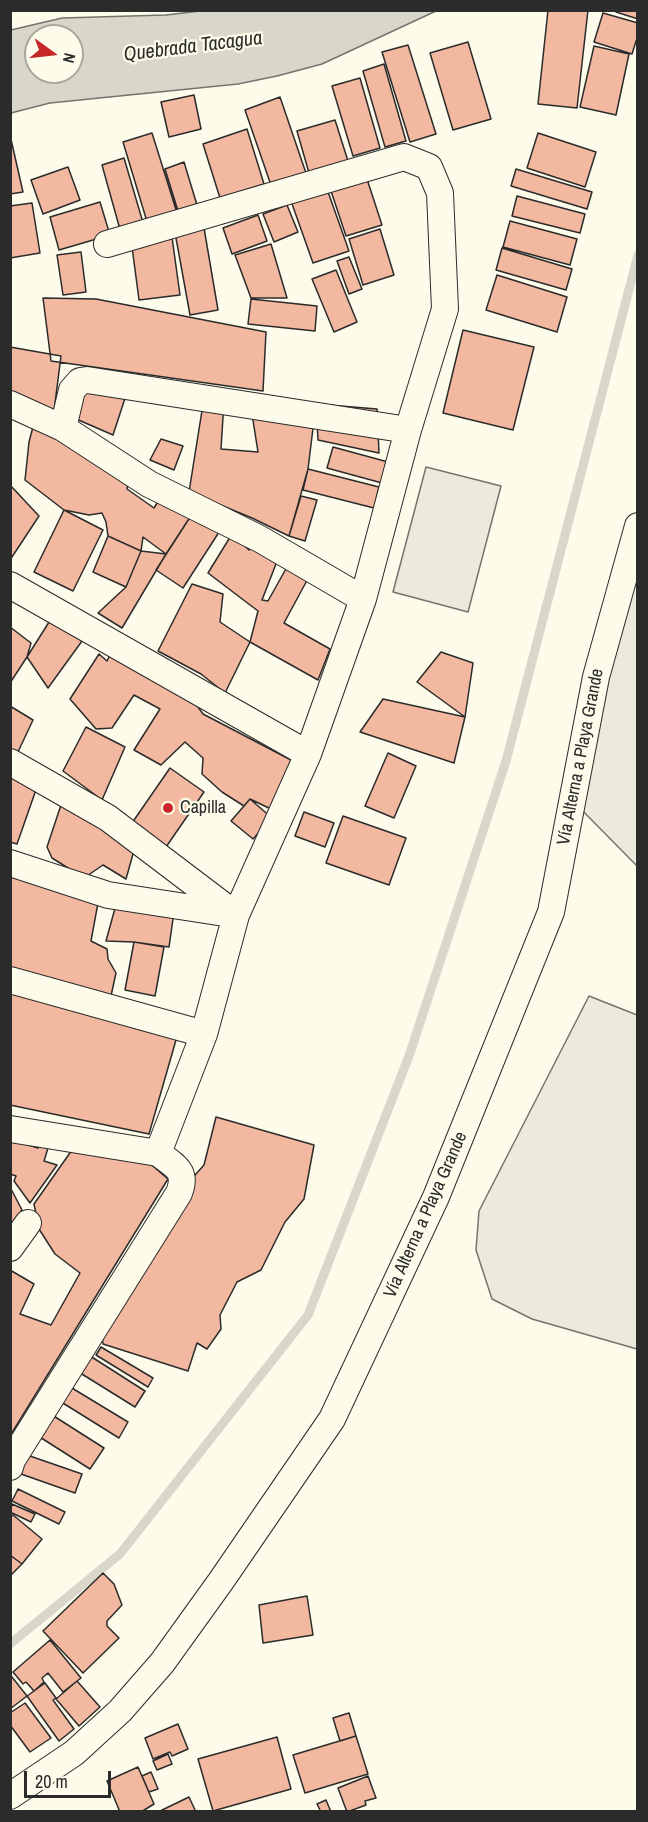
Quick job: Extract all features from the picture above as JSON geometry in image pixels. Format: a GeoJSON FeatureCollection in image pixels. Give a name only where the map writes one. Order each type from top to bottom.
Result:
{"type":"FeatureCollection","features":[{"type":"Feature","properties":{"kind":"street"},"geometry":{"type":"LineString","coordinates":[[107,244],[404,157],[429,167],[440,193],[445,309],[408,430],[363,599],[308,754],[236,915],[204,1034],[158,1153]]}},
{"type":"Feature","properties":{"kind":"street"},"geometry":{"type":"LineString","coordinates":[[63,428],[72,390],[80,381],[87,380],[408,430]]}},
{"type":"Feature","properties":{"kind":"street"},"geometry":{"type":"LineString","coordinates":[[10,404],[63,428],[149,484],[260,539],[363,599]]}},
{"type":"Feature","properties":{"kind":"street","name":"Vía Alterna a Playa Grande"},"geometry":{"type":"LineString","coordinates":[[10,1796],[75,1753],[120,1711],[162,1662],[221,1581],[332,1419],[436,1197],[551,912],[596,677],[638,526]]}},
{"type":"Feature","properties":{"kind":"street"},"geometry":{"type":"LineString","coordinates":[[10,585],[308,754]]}},
{"type":"Feature","properties":{"kind":"street"},"geometry":{"type":"LineString","coordinates":[[10,762],[108,818],[236,915]]}},
{"type":"Feature","properties":{"kind":"street"},"geometry":{"type":"LineString","coordinates":[[10,863],[108,895],[236,915]]}},
{"type":"Feature","properties":{"kind":"street"},"geometry":{"type":"LineString","coordinates":[[10,980],[204,1034]]}},
{"type":"Feature","properties":{"kind":"street"},"geometry":{"type":"LineString","coordinates":[[10,1129],[158,1153],[181,1172],[183,1181],[179,1193],[11,1462]]}},
{"type":"Feature","properties":{"kind":"street"},"geometry":{"type":"LineString","coordinates":[[10,1248],[28,1223]]}},
{"type":"Feature","properties":{"kind":"shaded area"},"geometry":{"type":"Polygon","coordinates":[[[426,467],[501,486],[468,612],[393,592],[426,467]]]}},
{"type":"Feature","properties":{"kind":"shaded area"},"geometry":{"type":"Polygon","coordinates":[[[637,526],[637,866],[572,800],[637,526]]]}},
{"type":"Feature","properties":{"kind":"shaded area"},"geometry":{"type":"Polygon","coordinates":[[[589,996],[637,1015],[637,1349],[532,1319],[492,1299],[476,1250],[479,1211],[589,996]]]}},
{"type":"Feature","properties":{"kind":"water","name":"Quebrada Tacagua"},"geometry":{"type":"Polygon","coordinates":[[[200,10],[436,11],[322,64],[277,76],[238,84],[50,103],[11,113],[11,30],[24,27],[24,84],[84,84],[84,24],[36,24],[62,18],[166,15],[200,10]]]}},
{"type":"Feature","properties":{"kind":"building"},"geometry":{"type":"Polygon","coordinates":[[[548,10],[588,10],[577,108],[538,104],[548,10]]]}},
{"type":"Feature","properties":{"kind":"building"},"geometry":{"type":"Polygon","coordinates":[[[617,10],[638,10],[638,19],[616,12],[617,10]]]}},
{"type":"Feature","properties":{"kind":"building"},"geometry":{"type":"Polygon","coordinates":[[[603,13],[638,23],[638,35],[632,54],[594,42],[603,13]]]}},
{"type":"Feature","properties":{"kind":"building"},"geometry":{"type":"Polygon","coordinates":[[[468,42],[491,119],[453,130],[430,53],[468,42]]]}},
{"type":"Feature","properties":{"kind":"building"},"geometry":{"type":"Polygon","coordinates":[[[408,45],[436,134],[410,142],[382,52],[408,45]]]}},
{"type":"Feature","properties":{"kind":"building"},"geometry":{"type":"Polygon","coordinates":[[[594,46],[629,54],[616,115],[580,107],[594,46]]]}},
{"type":"Feature","properties":{"kind":"building"},"geometry":{"type":"Polygon","coordinates":[[[384,64],[406,141],[385,147],[363,71],[384,64]]]}},
{"type":"Feature","properties":{"kind":"building"},"geometry":{"type":"Polygon","coordinates":[[[360,78],[380,148],[353,156],[332,86],[360,78]]]}},
{"type":"Feature","properties":{"kind":"building"},"geometry":{"type":"Polygon","coordinates":[[[194,95],[201,129],[169,137],[161,102],[194,95]]]}},
{"type":"Feature","properties":{"kind":"building"},"geometry":{"type":"Polygon","coordinates":[[[280,97],[307,176],[272,188],[245,110],[280,97]]]}},
{"type":"Feature","properties":{"kind":"building"},"geometry":{"type":"Polygon","coordinates":[[[335,120],[348,161],[309,173],[297,131],[335,120]]]}},
{"type":"Feature","properties":{"kind":"building"},"geometry":{"type":"Polygon","coordinates":[[[247,129],[264,184],[220,198],[203,144],[247,129]]]}},
{"type":"Feature","properties":{"kind":"building"},"geometry":{"type":"Polygon","coordinates":[[[152,133],[178,216],[148,225],[123,142],[152,133]]]}},
{"type":"Feature","properties":{"kind":"building"},"geometry":{"type":"Polygon","coordinates":[[[538,133],[596,152],[585,187],[527,168],[538,133]]]}},
{"type":"Feature","properties":{"kind":"building"},"geometry":{"type":"Polygon","coordinates":[[[10,135],[23,192],[10,194],[10,135]]]}},
{"type":"Feature","properties":{"kind":"building"},"geometry":{"type":"Polygon","coordinates":[[[124,158],[144,226],[121,233],[102,165],[124,158]]]}},
{"type":"Feature","properties":{"kind":"building"},"geometry":{"type":"Polygon","coordinates":[[[184,162],[197,205],[178,211],[165,169],[184,162]]]}},
{"type":"Feature","properties":{"kind":"building"},"geometry":{"type":"Polygon","coordinates":[[[68,167],[80,200],[43,214],[31,180],[68,167]]]}},
{"type":"Feature","properties":{"kind":"building"},"geometry":{"type":"Polygon","coordinates":[[[516,169],[592,192],[587,209],[511,186],[516,169]]]}},
{"type":"Feature","properties":{"kind":"building"},"geometry":{"type":"Polygon","coordinates":[[[365,173],[382,225],[346,236],[329,185],[365,173]]]}},
{"type":"Feature","properties":{"kind":"building"},"geometry":{"type":"Polygon","coordinates":[[[327,189],[349,251],[313,263],[291,201],[327,189]]]}},
{"type":"Feature","properties":{"kind":"building"},"geometry":{"type":"Polygon","coordinates":[[[517,196],[585,214],[580,233],[512,216],[517,196]]]}},
{"type":"Feature","properties":{"kind":"building"},"geometry":{"type":"Polygon","coordinates":[[[100,202],[110,235],[59,250],[50,217],[100,202]]]}},
{"type":"Feature","properties":{"kind":"building"},"geometry":{"type":"Polygon","coordinates":[[[32,203],[40,253],[10,258],[10,206],[32,203]]]}},
{"type":"Feature","properties":{"kind":"building"},"geometry":{"type":"Polygon","coordinates":[[[287,205],[298,232],[274,242],[263,214],[287,205]]]}},
{"type":"Feature","properties":{"kind":"building"},"geometry":{"type":"Polygon","coordinates":[[[258,215],[267,241],[232,254],[223,228],[258,215]]]}},
{"type":"Feature","properties":{"kind":"building"},"geometry":{"type":"Polygon","coordinates":[[[510,221],[577,239],[570,265],[503,247],[510,221]]]}},
{"type":"Feature","properties":{"kind":"building"},"geometry":{"type":"Polygon","coordinates":[[[203,222],[218,310],[190,315],[174,227],[203,222]]]}},
{"type":"Feature","properties":{"kind":"building"},"geometry":{"type":"Polygon","coordinates":[[[380,229],[394,275],[363,285],[349,239],[380,229]]]}},
{"type":"Feature","properties":{"kind":"building"},"geometry":{"type":"Polygon","coordinates":[[[171,230],[180,295],[139,300],[131,239],[171,230]]]}},
{"type":"Feature","properties":{"kind":"building"},"geometry":{"type":"Polygon","coordinates":[[[271,244],[287,298],[251,298],[235,255],[271,244]]]}},
{"type":"Feature","properties":{"kind":"building"},"geometry":{"type":"Polygon","coordinates":[[[502,248],[572,269],[566,290],[496,270],[502,248]]]}},
{"type":"Feature","properties":{"kind":"building"},"geometry":{"type":"Polygon","coordinates":[[[81,252],[86,292],[63,295],[57,255],[81,252]]]}},
{"type":"Feature","properties":{"kind":"building"},"geometry":{"type":"Polygon","coordinates":[[[349,257],[362,289],[349,294],[337,261],[349,257]]]}},
{"type":"Feature","properties":{"kind":"building"},"geometry":{"type":"Polygon","coordinates":[[[336,270],[357,322],[334,332],[312,279],[336,270]]]}},
{"type":"Feature","properties":{"kind":"building"},"geometry":{"type":"Polygon","coordinates":[[[497,275],[567,297],[557,332],[486,310],[497,275]]]}},
{"type":"Feature","properties":{"kind":"building"},"geometry":{"type":"Polygon","coordinates":[[[43,298],[96,299],[266,332],[263,391],[51,361],[43,298]]]}},
{"type":"Feature","properties":{"kind":"building"},"geometry":{"type":"Polygon","coordinates":[[[251,299],[317,306],[315,331],[248,324],[251,299]]]}},
{"type":"Feature","properties":{"kind":"building"},"geometry":{"type":"Polygon","coordinates":[[[463,330],[534,347],[513,430],[443,413],[463,330]]]}},
{"type":"Feature","properties":{"kind":"building"},"geometry":{"type":"Polygon","coordinates":[[[10,347],[61,356],[54,411],[10,392],[10,347]]]}},
{"type":"Feature","properties":{"kind":"building"},"geometry":{"type":"Polygon","coordinates":[[[90,370],[130,383],[113,435],[74,418],[90,370]]]}},
{"type":"Feature","properties":{"kind":"building"},"geometry":{"type":"Polygon","coordinates":[[[249,395],[316,404],[308,469],[289,536],[189,492],[204,398],[224,401],[221,449],[258,452],[249,395]]]}},
{"type":"Feature","properties":{"kind":"building"},"geometry":{"type":"Polygon","coordinates":[[[316,404],[377,409],[379,453],[318,440],[316,404]]]}},
{"type":"Feature","properties":{"kind":"building"},"geometry":{"type":"Polygon","coordinates":[[[34,423],[130,472],[127,489],[154,508],[164,492],[194,511],[166,554],[143,537],[141,551],[108,536],[102,513],[89,515],[64,510],[25,480],[29,442],[34,423]]]}},
{"type":"Feature","properties":{"kind":"building"},"geometry":{"type":"Polygon","coordinates":[[[161,439],[183,446],[174,470],[150,460],[161,439]]]}},
{"type":"Feature","properties":{"kind":"building"},"geometry":{"type":"Polygon","coordinates":[[[333,447],[388,462],[382,483],[327,468],[333,447]]]}},
{"type":"Feature","properties":{"kind":"building"},"geometry":{"type":"Polygon","coordinates":[[[308,469],[379,487],[374,508],[303,490],[308,469]]]}},
{"type":"Feature","properties":{"kind":"building"},"geometry":{"type":"Polygon","coordinates":[[[10,485],[39,516],[10,560],[10,485]]]}},
{"type":"Feature","properties":{"kind":"building"},"geometry":{"type":"Polygon","coordinates":[[[301,496],[317,500],[305,541],[289,536],[301,496]]]}},
{"type":"Feature","properties":{"kind":"building"},"geometry":{"type":"Polygon","coordinates":[[[64,510],[103,530],[73,591],[34,572],[64,510]]]}},
{"type":"Feature","properties":{"kind":"building"},"geometry":{"type":"Polygon","coordinates":[[[194,511],[221,529],[183,588],[156,570],[194,511]]]}},
{"type":"Feature","properties":{"kind":"building"},"geometry":{"type":"Polygon","coordinates":[[[232,534],[249,550],[256,541],[281,551],[262,600],[268,601],[292,558],[311,573],[284,623],[330,649],[318,680],[250,642],[258,611],[208,573],[232,534]]]}},
{"type":"Feature","properties":{"kind":"building"},"geometry":{"type":"Polygon","coordinates":[[[108,536],[141,551],[126,587],[93,572],[108,536]]]}},
{"type":"Feature","properties":{"kind":"building"},"geometry":{"type":"Polygon","coordinates":[[[141,551],[166,554],[122,628],[98,613],[126,587],[141,551]]]}},
{"type":"Feature","properties":{"kind":"building"},"geometry":{"type":"Polygon","coordinates":[[[192,584],[223,594],[220,622],[250,642],[225,693],[201,674],[158,651],[192,584]]]}},
{"type":"Feature","properties":{"kind":"building"},"geometry":{"type":"Polygon","coordinates":[[[56,611],[90,630],[48,688],[27,657],[56,611]]]}},
{"type":"Feature","properties":{"kind":"building"},"geometry":{"type":"Polygon","coordinates":[[[10,627],[31,643],[27,657],[10,683],[10,627]]]}},
{"type":"Feature","properties":{"kind":"building"},"geometry":{"type":"Polygon","coordinates":[[[115,645],[191,697],[203,714],[291,760],[273,810],[250,799],[244,806],[222,792],[202,774],[203,758],[185,742],[161,765],[134,750],[160,709],[134,695],[112,728],[96,729],[70,699],[99,654],[107,661],[115,645]]]}},
{"type":"Feature","properties":{"kind":"building"},"geometry":{"type":"Polygon","coordinates":[[[441,652],[473,663],[465,717],[417,682],[441,652]]]}},
{"type":"Feature","properties":{"kind":"building"},"geometry":{"type":"Polygon","coordinates":[[[383,699],[465,717],[454,763],[360,732],[383,699]]]}},
{"type":"Feature","properties":{"kind":"building"},"geometry":{"type":"Polygon","coordinates":[[[10,706],[33,720],[17,754],[10,750],[10,706]]]}},
{"type":"Feature","properties":{"kind":"building"},"geometry":{"type":"Polygon","coordinates":[[[86,727],[125,747],[102,800],[63,771],[86,727]]]}},
{"type":"Feature","properties":{"kind":"building"},"geometry":{"type":"Polygon","coordinates":[[[388,753],[416,766],[394,818],[365,806],[388,753]]]}},
{"type":"Feature","properties":{"kind":"building","name":"Capilla"},"geometry":{"type":"Polygon","coordinates":[[[170,768],[204,792],[166,847],[132,823],[170,768]]]}},
{"type":"Feature","properties":{"kind":"building"},"geometry":{"type":"Polygon","coordinates":[[[10,774],[38,784],[17,844],[10,842],[10,774]]]}},
{"type":"Feature","properties":{"kind":"building"},"geometry":{"type":"Polygon","coordinates":[[[65,793],[140,829],[126,879],[103,865],[84,878],[52,858],[47,847],[65,793]]]}},
{"type":"Feature","properties":{"kind":"building"},"geometry":{"type":"Polygon","coordinates":[[[250,799],[272,818],[253,839],[231,821],[250,799]]]}},
{"type":"Feature","properties":{"kind":"building"},"geometry":{"type":"Polygon","coordinates":[[[304,812],[334,823],[325,847],[295,836],[304,812]]]}},
{"type":"Feature","properties":{"kind":"building"},"geometry":{"type":"Polygon","coordinates":[[[343,816],[406,838],[389,885],[326,863],[343,816]]]}},
{"type":"Feature","properties":{"kind":"building"},"geometry":{"type":"Polygon","coordinates":[[[10,867],[100,892],[91,941],[107,949],[108,959],[116,973],[111,996],[10,969],[10,867]]]}},
{"type":"Feature","properties":{"kind":"building"},"geometry":{"type":"Polygon","coordinates":[[[117,901],[175,905],[169,947],[106,941],[117,901]]]}},
{"type":"Feature","properties":{"kind":"building"},"geometry":{"type":"Polygon","coordinates":[[[134,942],[164,947],[155,996],[125,990],[134,942]]]}},
{"type":"Feature","properties":{"kind":"building"},"geometry":{"type":"Polygon","coordinates":[[[10,986],[178,1033],[149,1134],[10,1105],[10,986]]]}},
{"type":"Feature","properties":{"kind":"building"},"geometry":{"type":"Polygon","coordinates":[[[216,1117],[314,1145],[304,1199],[285,1222],[261,1270],[237,1282],[220,1315],[221,1329],[207,1349],[197,1343],[188,1371],[103,1344],[101,1327],[179,1193],[204,1165],[216,1117]]]}},
{"type":"Feature","properties":{"kind":"building"},"geometry":{"type":"Polygon","coordinates":[[[44,1129],[53,1132],[44,1161],[57,1165],[30,1203],[14,1181],[16,1176],[10,1174],[10,1139],[38,1148],[44,1129]]]}},
{"type":"Feature","properties":{"kind":"building"},"geometry":{"type":"Polygon","coordinates":[[[79,1140],[133,1149],[168,1179],[10,1436],[10,1270],[34,1284],[20,1314],[51,1325],[80,1273],[55,1254],[39,1229],[34,1204],[79,1140]]]}},
{"type":"Feature","properties":{"kind":"building"},"geometry":{"type":"Polygon","coordinates":[[[10,1187],[22,1210],[10,1226],[10,1187]]]}},
{"type":"Feature","properties":{"kind":"building"},"geometry":{"type":"Polygon","coordinates":[[[101,1347],[153,1378],[148,1387],[96,1355],[101,1347]]]}},
{"type":"Feature","properties":{"kind":"building"},"geometry":{"type":"Polygon","coordinates":[[[87,1354],[145,1391],[135,1407],[77,1371],[87,1354]]]}},
{"type":"Feature","properties":{"kind":"building"},"geometry":{"type":"Polygon","coordinates":[[[67,1385],[128,1422],[119,1438],[58,1400],[67,1385]]]}},
{"type":"Feature","properties":{"kind":"building"},"geometry":{"type":"Polygon","coordinates":[[[49,1413],[104,1448],[90,1469],[35,1434],[49,1413]]]}},
{"type":"Feature","properties":{"kind":"building"},"geometry":{"type":"Polygon","coordinates":[[[27,1455],[82,1474],[75,1493],[21,1474],[27,1455]]]}},
{"type":"Feature","properties":{"kind":"building"},"geometry":{"type":"Polygon","coordinates":[[[18,1489],[65,1512],[59,1524],[12,1501],[18,1489]]]}},
{"type":"Feature","properties":{"kind":"building"},"geometry":{"type":"Polygon","coordinates":[[[12,1504],[35,1514],[31,1522],[10,1512],[12,1504]]]}},
{"type":"Feature","properties":{"kind":"building"},"geometry":{"type":"Polygon","coordinates":[[[13,1515],[42,1539],[22,1564],[10,1555],[10,1518],[13,1515]]]}},
{"type":"Feature","properties":{"kind":"building"},"geometry":{"type":"Polygon","coordinates":[[[10,1555],[22,1564],[10,1576],[10,1555]]]}},
{"type":"Feature","properties":{"kind":"building"},"geometry":{"type":"Polygon","coordinates":[[[103,1573],[114,1584],[122,1605],[107,1621],[107,1626],[119,1638],[83,1673],[43,1631],[103,1573]]]}},
{"type":"Feature","properties":{"kind":"building"},"geometry":{"type":"Polygon","coordinates":[[[307,1596],[313,1635],[263,1643],[259,1605],[307,1596]]]}},
{"type":"Feature","properties":{"kind":"building"},"geometry":{"type":"Polygon","coordinates":[[[50,1640],[81,1678],[63,1692],[48,1673],[42,1678],[44,1682],[34,1691],[26,1682],[23,1684],[13,1672],[50,1640]]]}},
{"type":"Feature","properties":{"kind":"building"},"geometry":{"type":"Polygon","coordinates":[[[12,1677],[27,1696],[10,1709],[10,1678],[12,1677]]]}},
{"type":"Feature","properties":{"kind":"building"},"geometry":{"type":"Polygon","coordinates":[[[77,1681],[100,1707],[79,1726],[56,1699],[77,1681]]]}},
{"type":"Feature","properties":{"kind":"building"},"geometry":{"type":"Polygon","coordinates":[[[45,1683],[56,1698],[53,1700],[74,1729],[59,1741],[27,1696],[45,1683]]]}},
{"type":"Feature","properties":{"kind":"building"},"geometry":{"type":"Polygon","coordinates":[[[25,1703],[51,1738],[30,1752],[10,1725],[10,1713],[25,1703]]]}},
{"type":"Feature","properties":{"kind":"building"},"geometry":{"type":"Polygon","coordinates":[[[349,1713],[356,1736],[340,1741],[333,1718],[349,1713]]]}},
{"type":"Feature","properties":{"kind":"building"},"geometry":{"type":"Polygon","coordinates":[[[178,1724],[188,1749],[172,1756],[170,1752],[153,1759],[145,1738],[178,1724]]]}},
{"type":"Feature","properties":{"kind":"building"},"geometry":{"type":"Polygon","coordinates":[[[356,1736],[368,1774],[305,1793],[293,1755],[356,1736]]]}},
{"type":"Feature","properties":{"kind":"building"},"geometry":{"type":"Polygon","coordinates":[[[277,1737],[291,1789],[213,1811],[198,1759],[277,1737]]]}},
{"type":"Feature","properties":{"kind":"building"},"geometry":{"type":"Polygon","coordinates":[[[168,1754],[172,1764],[157,1770],[153,1761],[168,1754]]]}},
{"type":"Feature","properties":{"kind":"building"},"geometry":{"type":"Polygon","coordinates":[[[138,1767],[154,1804],[141,1812],[120,1812],[107,1781],[138,1767]]]}},
{"type":"Feature","properties":{"kind":"building"},"geometry":{"type":"Polygon","coordinates":[[[151,1772],[158,1789],[149,1792],[142,1776],[151,1772]]]}},
{"type":"Feature","properties":{"kind":"building"},"geometry":{"type":"Polygon","coordinates":[[[368,1776],[376,1798],[365,1801],[366,1805],[347,1812],[338,1788],[368,1776]]]}},
{"type":"Feature","properties":{"kind":"building"},"geometry":{"type":"Polygon","coordinates":[[[189,1797],[196,1812],[158,1812],[189,1797]]]}},
{"type":"Feature","properties":{"kind":"building"},"geometry":{"type":"Polygon","coordinates":[[[326,1800],[331,1812],[321,1812],[317,1804],[326,1800]]]}},
{"type":"Feature","properties":{"kind":"waterway"},"geometry":{"type":"LineString","coordinates":[[10,1644],[120,1554],[308,1315],[409,1056],[506,761],[638,255]]}},
{"type":"Feature","properties":{"kind":"place","name":"Capilla"},"geometry":{"type":"Point","coordinates":[168,808]}}]}
